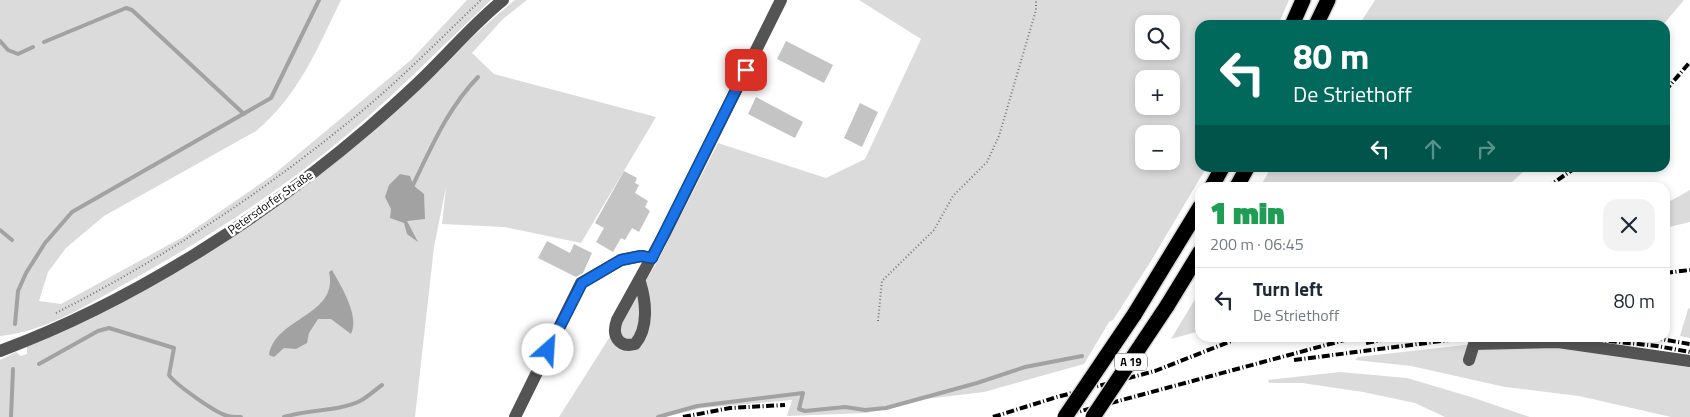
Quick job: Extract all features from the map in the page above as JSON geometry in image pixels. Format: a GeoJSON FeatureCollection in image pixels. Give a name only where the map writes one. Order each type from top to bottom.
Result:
{"type":"FeatureCollection","features":[{"type":"Feature","properties":{"kind":"highway"},"geometry":{"type":"LineString","coordinates":[[1294,20],[1303,0]]}},
{"type":"Feature","properties":{"kind":"highway"},"geometry":{"type":"LineString","coordinates":[[1318,20],[1328,0]]}},
{"type":"Feature","properties":{"kind":"highway","name":"A 19"},"geometry":{"type":"LineString","coordinates":[[1065,417],[1134,315],[1195,215]]}},
{"type":"Feature","properties":{"kind":"highway","name":"A 19"},"geometry":{"type":"LineString","coordinates":[[1093,417],[1167,306],[1195,260]]}},
{"type":"Feature","properties":{"kind":"street","name":"Petersdorfer Straße"},"geometry":{"type":"LineString","coordinates":[[0,351],[52,330],[132,290],[228,232],[270,204],[368,128],[503,0]]}},
{"type":"Feature","properties":{"kind":"street"},"geometry":{"type":"LineString","coordinates":[[640,282],[780,0]]}},
{"type":"Feature","properties":{"kind":"street"},"geometry":{"type":"LineString","coordinates":[[515,417],[582,283],[621,260],[641,256],[652,258]]}},
{"type":"Feature","properties":{"kind":"street"},"geometry":{"type":"LineString","coordinates":[[1469,360],[1474,344],[1558,342],[1690,361]]}},
{"type":"Feature","properties":{"kind":"path"},"geometry":{"type":"LineString","coordinates":[[55,314],[175,247],[261,190],[363,110],[482,0]]}},
{"type":"Feature","properties":{"kind":"path"},"geometry":{"type":"LineString","coordinates":[[878,321],[882,281],[934,230],[953,196],[987,162],[999,136],[1034,19],[1036,0]]}},
{"type":"Feature","properties":{"kind":"shaded area"},"geometry":{"type":"Polygon","coordinates":[[[0,0],[341,0],[315,53],[295,87],[271,117],[256,131],[104,216],[66,248],[48,272],[39,301],[61,304],[183,237],[273,175],[411,60],[467,0],[491,0],[367,118],[321,156],[238,216],[180,252],[78,310],[32,329],[0,336],[0,0]]]}},
{"type":"Feature","properties":{"kind":"shaded area"},"geometry":{"type":"Polygon","coordinates":[[[515,0],[527,0],[503,19],[472,53],[494,74],[656,117],[581,243],[504,227],[442,224],[446,187],[434,247],[415,417],[0,417],[0,360],[16,352],[21,356],[27,354],[27,347],[70,327],[153,283],[233,236],[272,210],[369,135],[472,37],[515,0]]]}},
{"type":"Feature","properties":{"kind":"shaded area"},"geometry":{"type":"Polygon","coordinates":[[[859,0],[1289,0],[1280,20],[1195,20],[1195,172],[1204,172],[1198,182],[1195,182],[1195,187],[1151,261],[1113,320],[1109,322],[1084,364],[984,392],[926,399],[867,413],[787,416],[792,400],[702,408],[665,417],[559,417],[656,264],[718,143],[826,178],[865,159],[921,39],[859,0]]]}},
{"type":"Feature","properties":{"kind":"shaded area"},"geometry":{"type":"Polygon","coordinates":[[[1375,0],[1684,0],[1667,20],[1362,20],[1375,0]]]}},
{"type":"Feature","properties":{"kind":"shaded area"},"geometry":{"type":"Polygon","coordinates":[[[1269,172],[1523,172],[1512,182],[1263,182],[1269,172]]]}},
{"type":"Feature","properties":{"kind":"shaded area"},"geometry":{"type":"Polygon","coordinates":[[[400,174],[410,176],[413,185],[424,194],[425,219],[407,221],[418,242],[407,234],[404,223],[390,218],[391,209],[385,197],[389,185],[400,174]]]}},
{"type":"Feature","properties":{"kind":"shaded area"},"geometry":{"type":"Polygon","coordinates":[[[1690,190],[1690,222],[1670,227],[1670,201],[1690,190]]]}},
{"type":"Feature","properties":{"kind":"shaded area"},"geometry":{"type":"Polygon","coordinates":[[[332,270],[351,310],[353,327],[351,334],[331,319],[318,319],[309,333],[307,343],[296,349],[284,348],[274,357],[269,355],[274,342],[282,332],[316,308],[325,298],[330,287],[329,272],[332,270]]]}},
{"type":"Feature","properties":{"kind":"shaded area"},"geometry":{"type":"Polygon","coordinates":[[[1195,299],[1195,332],[1171,339],[1195,299]]]}},
{"type":"Feature","properties":{"kind":"shaded area"},"geometry":{"type":"Polygon","coordinates":[[[1690,308],[1690,338],[1680,336],[1688,309],[1690,308]]]}},
{"type":"Feature","properties":{"kind":"shaded area"},"geometry":{"type":"Polygon","coordinates":[[[1558,342],[1690,361],[1690,417],[1671,417],[1579,396],[1505,387],[1411,366],[1355,360],[1358,357],[1474,344],[1558,342]]]}},
{"type":"Feature","properties":{"kind":"shaded area"},"geometry":{"type":"Polygon","coordinates":[[[1340,372],[1407,378],[1530,417],[1445,417],[1415,403],[1363,392],[1302,383],[1269,383],[1268,380],[1340,372]]]}},
{"type":"Feature","properties":{"kind":"building"},"geometry":{"type":"Polygon","coordinates":[[[786,41],[833,65],[824,83],[777,59],[786,41]]]}},
{"type":"Feature","properties":{"kind":"building"},"geometry":{"type":"Polygon","coordinates":[[[756,97],[803,122],[795,138],[748,114],[756,97]]]}},
{"type":"Feature","properties":{"kind":"building"},"geometry":{"type":"Polygon","coordinates":[[[860,103],[878,112],[862,147],[844,138],[860,103]]]}},
{"type":"Feature","properties":{"kind":"building"},"geometry":{"type":"Polygon","coordinates":[[[624,171],[637,178],[635,183],[639,185],[635,193],[648,201],[645,207],[650,211],[639,232],[632,228],[625,240],[621,238],[613,252],[596,242],[604,228],[595,223],[624,171]]]}},
{"type":"Feature","properties":{"kind":"building"},"geometry":{"type":"Polygon","coordinates":[[[547,241],[570,253],[574,244],[592,253],[583,273],[576,277],[538,258],[547,241]]]}},
{"type":"Feature","properties":{"kind":"waterway"},"geometry":{"type":"LineString","coordinates":[[15,324],[18,291],[26,273],[45,243],[72,212],[271,98],[319,0]]}},
{"type":"Feature","properties":{"kind":"waterway"},"geometry":{"type":"LineString","coordinates":[[44,42],[126,8],[132,10],[244,114]]}},
{"type":"Feature","properties":{"kind":"waterway"},"geometry":{"type":"LineString","coordinates":[[0,41],[8,50],[18,54],[33,47]]}},
{"type":"Feature","properties":{"kind":"waterway"},"geometry":{"type":"LineString","coordinates":[[413,185],[449,115],[478,77]]}},
{"type":"Feature","properties":{"kind":"waterway"},"geometry":{"type":"LineString","coordinates":[[0,230],[12,240]]}},
{"type":"Feature","properties":{"kind":"waterway"},"geometry":{"type":"LineString","coordinates":[[39,364],[98,331],[109,328],[174,348],[169,375],[195,397],[219,413],[241,417]]}},
{"type":"Feature","properties":{"kind":"waterway"},"geometry":{"type":"LineString","coordinates":[[658,417],[697,406],[803,393],[799,409],[805,411],[845,407],[865,410],[886,408],[977,383],[1025,367],[1082,356]]}},
{"type":"Feature","properties":{"kind":"waterway"},"geometry":{"type":"LineString","coordinates":[[11,417],[13,369]]}},
{"type":"Feature","properties":{"kind":"waterway"},"geometry":{"type":"LineString","coordinates":[[284,417],[351,405],[382,385]]}},
{"type":"Feature","properties":{"kind":"railway"},"geometry":{"type":"LineString","coordinates":[[1670,85],[1690,62]]}},
{"type":"Feature","properties":{"kind":"railway"},"geometry":{"type":"LineString","coordinates":[[1555,182],[1569,172]]}},
{"type":"Feature","properties":{"kind":"railway"},"geometry":{"type":"LineString","coordinates":[[1670,272],[1690,270]]}},
{"type":"Feature","properties":{"kind":"railway"},"geometry":{"type":"LineString","coordinates":[[1670,341],[1690,344]]}},
{"type":"Feature","properties":{"kind":"railway"},"geometry":{"type":"LineString","coordinates":[[993,417],[1057,397],[1155,371],[1229,342]]}},
{"type":"Feature","properties":{"kind":"railway"},"geometry":{"type":"LineString","coordinates":[[1070,414],[1337,342]]}},
{"type":"Feature","properties":{"kind":"railway"},"geometry":{"type":"LineString","coordinates":[[1366,343],[1371,342]]}},
{"type":"Feature","properties":{"kind":"railway"},"geometry":{"type":"LineString","coordinates":[[1294,360],[1434,342]]}},
{"type":"Feature","properties":{"kind":"railway"},"geometry":{"type":"LineString","coordinates":[[1619,342],[1690,352]]}},
{"type":"Feature","properties":{"kind":"railway"},"geometry":{"type":"LineString","coordinates":[[683,417],[730,408],[785,405]]}},
{"type":"Feature","properties":{"kind":"route"},"geometry":{"type":"LineString","coordinates":[[548,350],[582,283],[621,260],[641,256],[652,258],[746,70]]}}]}
